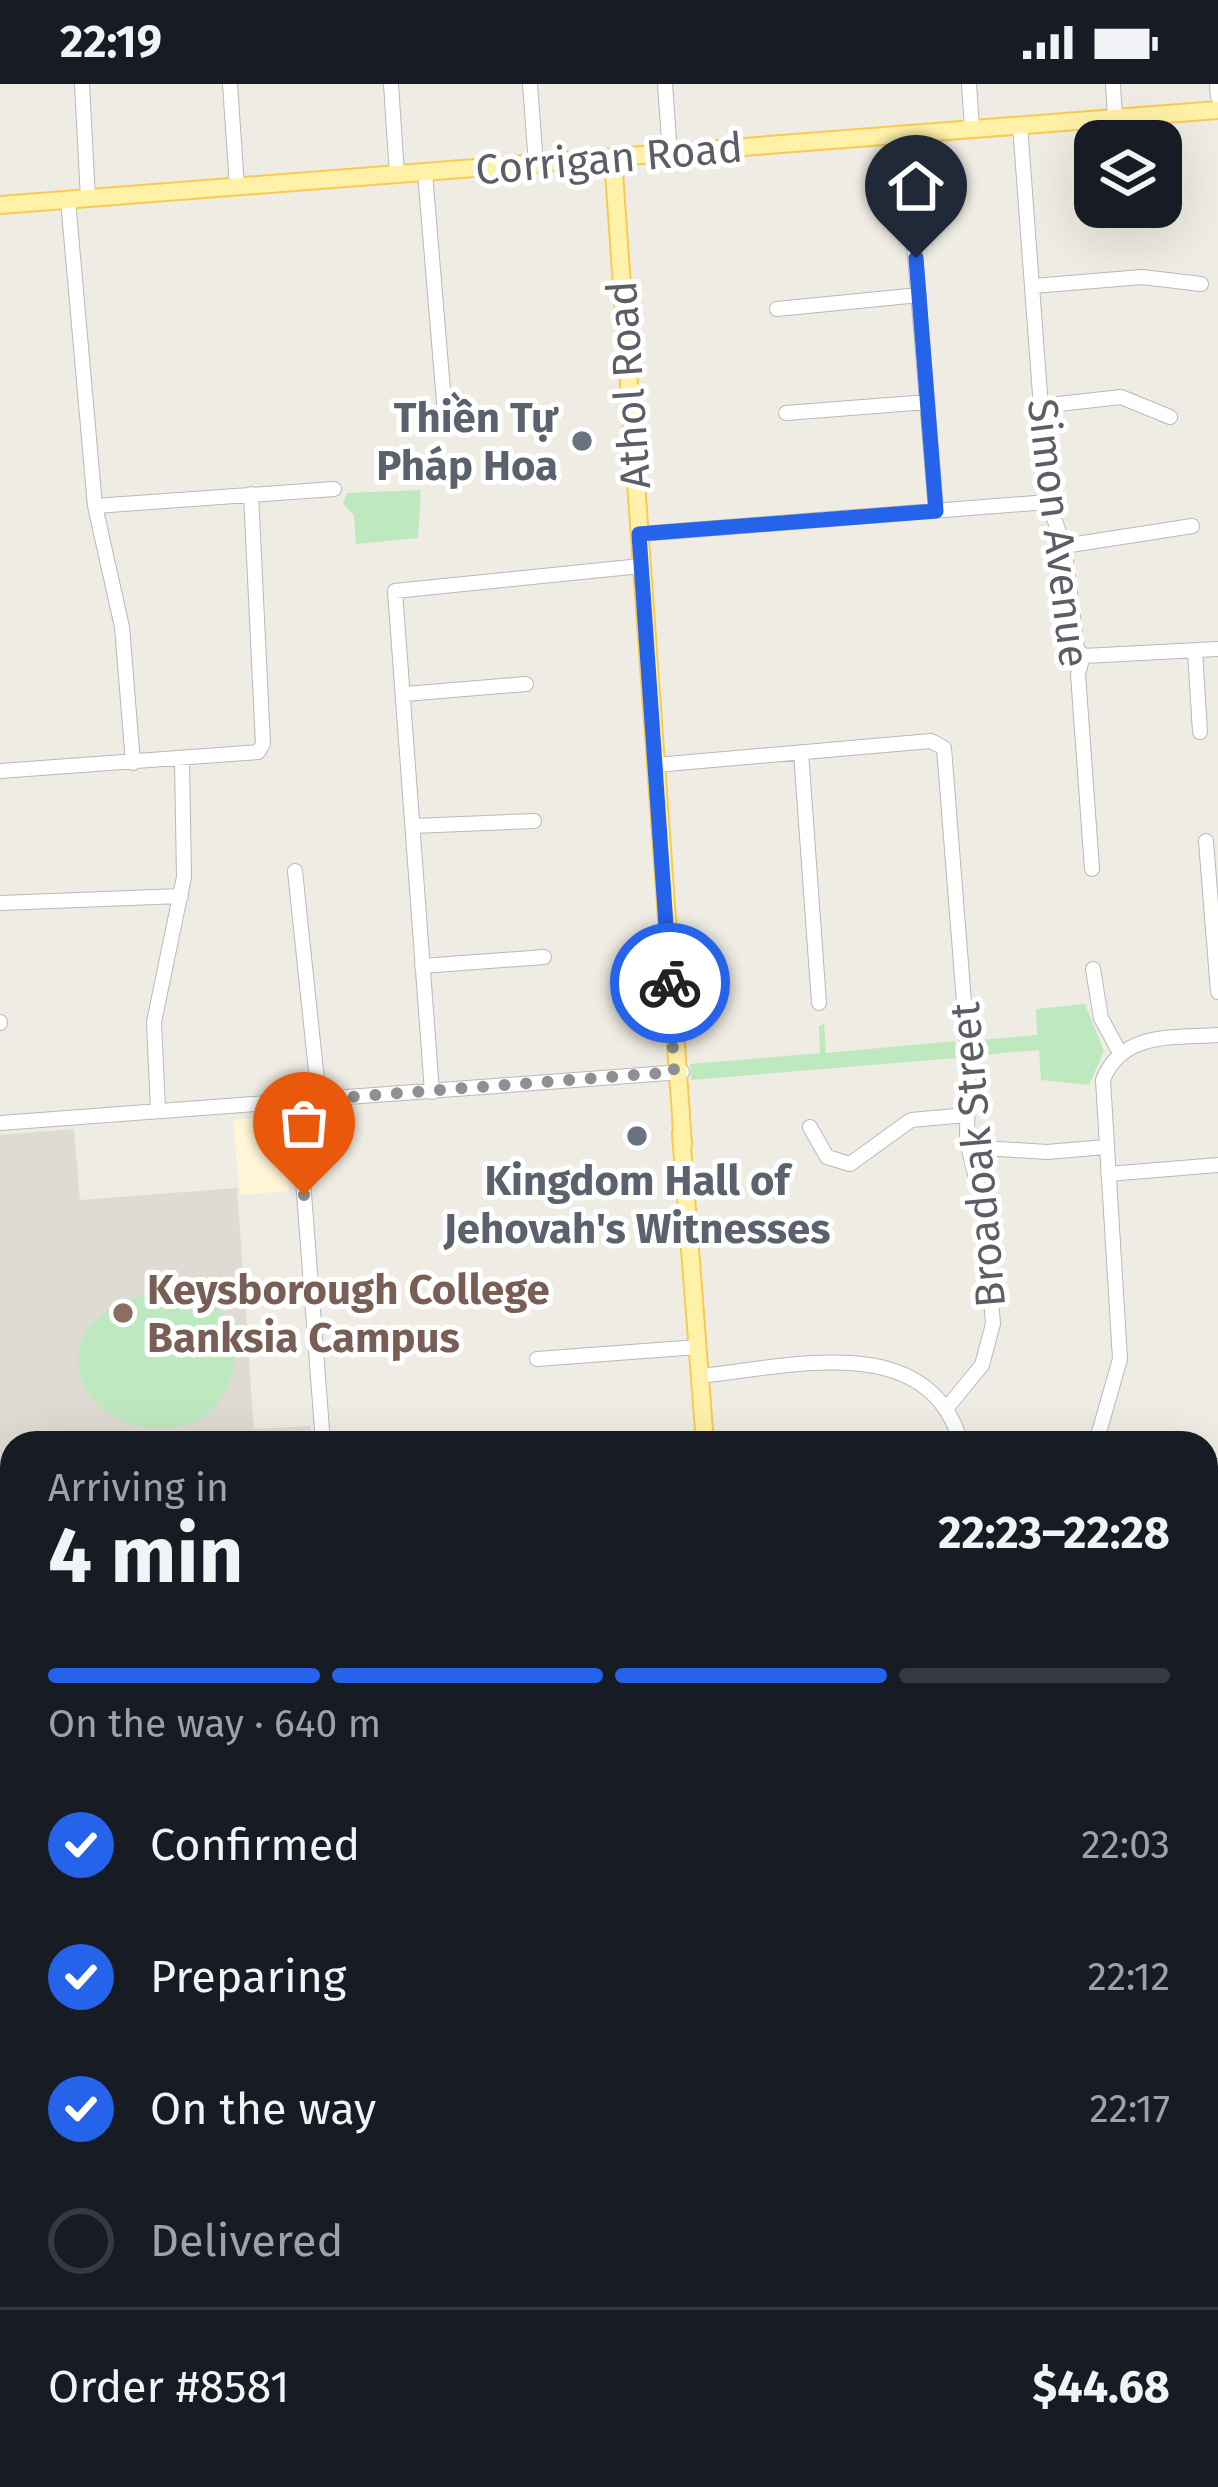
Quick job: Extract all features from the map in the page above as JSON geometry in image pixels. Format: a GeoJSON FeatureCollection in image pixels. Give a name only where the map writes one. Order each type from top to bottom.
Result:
{"type":"FeatureCollection","features":[{"type":"Feature","properties":{"kind":"main road","name":"Corrigan Road"},"geometry":{"type":"LineString","coordinates":[[0,205],[1218,110]]}},
{"type":"Feature","properties":{"kind":"main road","name":"Athol Road"},"geometry":{"type":"LineString","coordinates":[[613,159],[704,1431]]}},
{"type":"Feature","properties":{"kind":"street"},"geometry":{"type":"LineString","coordinates":[[82,84],[88,199]]}},
{"type":"Feature","properties":{"kind":"street"},"geometry":{"type":"LineString","coordinates":[[230,84],[237,188]]}},
{"type":"Feature","properties":{"kind":"street"},"geometry":{"type":"LineString","coordinates":[[391,84],[397,175]]}},
{"type":"Feature","properties":{"kind":"street"},"geometry":{"type":"LineString","coordinates":[[530,84],[536,165]]}},
{"type":"Feature","properties":{"kind":"street"},"geometry":{"type":"LineString","coordinates":[[665,84],[670,154]]}},
{"type":"Feature","properties":{"kind":"street"},"geometry":{"type":"LineString","coordinates":[[969,84],[972,128]]}},
{"type":"Feature","properties":{"kind":"street"},"geometry":{"type":"LineString","coordinates":[[1113,84],[1115,118]]}},
{"type":"Feature","properties":{"kind":"street"},"geometry":{"type":"LineString","coordinates":[[1217,84],[1218,97]]}},
{"type":"Feature","properties":{"kind":"street","name":"Simon Avenue"},"geometry":{"type":"LineString","coordinates":[[1020,125],[1048,502],[1064,546],[1077,649],[1083,656],[1078,674],[1092,869]]}},
{"type":"Feature","properties":{"kind":"street"},"geometry":{"type":"LineString","coordinates":[[905,134],[936,511]]}},
{"type":"Feature","properties":{"kind":"street"},"geometry":{"type":"LineString","coordinates":[[425,173],[445,414]]}},
{"type":"Feature","properties":{"kind":"street"},"geometry":{"type":"LineString","coordinates":[[68,200],[95,506],[122,627],[133,763]]}},
{"type":"Feature","properties":{"kind":"street"},"geometry":{"type":"LineString","coordinates":[[1034,286],[1142,277],[1201,284]]}},
{"type":"Feature","properties":{"kind":"street"},"geometry":{"type":"LineString","coordinates":[[777,309],[919,295]]}},
{"type":"Feature","properties":{"kind":"street"},"geometry":{"type":"LineString","coordinates":[[1041,406],[1120,397],[1170,417]]}},
{"type":"Feature","properties":{"kind":"street"},"geometry":{"type":"LineString","coordinates":[[786,413],[927,402]]}},
{"type":"Feature","properties":{"kind":"street"},"geometry":{"type":"LineString","coordinates":[[95,506],[334,489]]}},
{"type":"Feature","properties":{"kind":"street"},"geometry":{"type":"LineString","coordinates":[[0,771],[248,755],[263,745],[250,494]]}},
{"type":"Feature","properties":{"kind":"street"},"geometry":{"type":"LineString","coordinates":[[639,534],[1048,502]]}},
{"type":"Feature","properties":{"kind":"street"},"geometry":{"type":"LineString","coordinates":[[1064,546],[1192,526]]}},
{"type":"Feature","properties":{"kind":"street"},"geometry":{"type":"LineString","coordinates":[[432,1092],[395,591],[641,566]]}},
{"type":"Feature","properties":{"kind":"street"},"geometry":{"type":"LineString","coordinates":[[1083,656],[1218,649]]}},
{"type":"Feature","properties":{"kind":"street"},"geometry":{"type":"LineString","coordinates":[[1196,651],[1200,731]]}},
{"type":"Feature","properties":{"kind":"street"},"geometry":{"type":"LineString","coordinates":[[405,694],[526,684]]}},
{"type":"Feature","properties":{"kind":"street","name":"Broadoak Street"},"geometry":{"type":"LineString","coordinates":[[801,752],[941,744],[968,1053],[968,1148],[984,1212],[993,1324],[982,1365],[946,1408]]}},
{"type":"Feature","properties":{"kind":"street"},"geometry":{"type":"LineString","coordinates":[[656,765],[801,752],[819,1003]]}},
{"type":"Feature","properties":{"kind":"street"},"geometry":{"type":"LineString","coordinates":[[158,1110],[154,1022],[181,896],[182,761]]}},
{"type":"Feature","properties":{"kind":"street"},"geometry":{"type":"LineString","coordinates":[[412,826],[534,821]]}},
{"type":"Feature","properties":{"kind":"street"},"geometry":{"type":"LineString","coordinates":[[1207,841],[1218,992]]}},
{"type":"Feature","properties":{"kind":"street"},"geometry":{"type":"LineString","coordinates":[[295,871],[319,1100]]}},
{"type":"Feature","properties":{"kind":"street"},"geometry":{"type":"LineString","coordinates":[[0,902],[181,896]]}},
{"type":"Feature","properties":{"kind":"street"},"geometry":{"type":"LineString","coordinates":[[422,966],[544,957]]}},
{"type":"Feature","properties":{"kind":"street"},"geometry":{"type":"LineString","coordinates":[[1093,969],[1100,1018],[1120,1053]]}},
{"type":"Feature","properties":{"kind":"street"},"geometry":{"type":"LineString","coordinates":[[1099,1431],[1120,1358],[1101,1088],[1120,1053],[1146,1041],[1218,1035]]}},
{"type":"Feature","properties":{"kind":"street"},"geometry":{"type":"LineString","coordinates":[[0,1123],[678,1072]]}},
{"type":"Feature","properties":{"kind":"street"},"geometry":{"type":"LineString","coordinates":[[297,1101],[322,1431]]}},
{"type":"Feature","properties":{"kind":"street"},"geometry":{"type":"LineString","coordinates":[[810,1127],[827,1157],[850,1164],[911,1120],[967,1115]]}},
{"type":"Feature","properties":{"kind":"street"},"geometry":{"type":"LineString","coordinates":[[968,1148],[1040,1152],[1105,1148]]}},
{"type":"Feature","properties":{"kind":"street"},"geometry":{"type":"LineString","coordinates":[[1108,1174],[1218,1166]]}},
{"type":"Feature","properties":{"kind":"street"},"geometry":{"type":"LineString","coordinates":[[537,1359],[698,1347]]}},
{"type":"Feature","properties":{"kind":"street"},"geometry":{"type":"LineString","coordinates":[[700,1376],[868,1362],[908,1375],[946,1408],[957,1431]]}},
{"type":"Feature","properties":{"kind":"shaded area"},"geometry":{"type":"Polygon","coordinates":[[[283,1115],[289,1191],[240,1195],[233,1120],[283,1115]]]}},
{"type":"Feature","properties":{"kind":"shaded area","name":"Keysborough College Banksia Campus"},"geometry":{"type":"Polygon","coordinates":[[[74,1129],[80,1200],[237,1188],[254,1429],[310,1426],[311,1431],[0,1431],[0,1135],[74,1129]]]}},
{"type":"Feature","properties":{"kind":"green space"},"geometry":{"type":"Polygon","coordinates":[[[421,490],[418,538],[356,544],[354,516],[343,503],[347,493],[421,490]]]}},
{"type":"Feature","properties":{"kind":"green space"},"geometry":{"type":"Polygon","coordinates":[[[1085,1004],[1104,1051],[1089,1085],[1041,1080],[1039,1050],[981,1055],[980,1040],[1037,1035],[1036,1009],[1085,1004]]]}},
{"type":"Feature","properties":{"kind":"green space"},"geometry":{"type":"Polygon","coordinates":[[[824,1024],[826,1053],[955,1041],[956,1058],[691,1080],[690,1064],[820,1053],[819,1026],[824,1024]]]}},
{"type":"Feature","properties":{"kind":"green space"},"geometry":{"type":"Polygon","coordinates":[[[156,1293],[202,1298],[219,1311],[234,1349],[225,1392],[212,1410],[194,1422],[170,1428],[135,1425],[108,1413],[89,1394],[79,1371],[80,1346],[92,1324],[117,1305],[156,1293]]]}},
{"type":"Feature","properties":{"kind":"way so far"},"geometry":{"type":"LineString","coordinates":[[304,1195],[297,1101],[674,1072],[670,983]]}},
{"type":"Feature","properties":{"kind":"place","name":"Thiền Tự Pháp Hoa"},"geometry":{"type":"Point","coordinates":[582,441]}},
{"type":"Feature","properties":{"kind":"place","name":"Kingdom Hall of Jehovah's Witnesses"},"geometry":{"type":"Point","coordinates":[637,1136]}},
{"type":"Feature","properties":{"kind":"place","name":"Keysborough College Banksia Campus"},"geometry":{"type":"Point","coordinates":[123,1313]}},
{"type":"Feature","properties":{"kind":"route"},"geometry":{"type":"LineString","coordinates":[[670,983],[639,534],[936,511],[916,258]]}}]}
